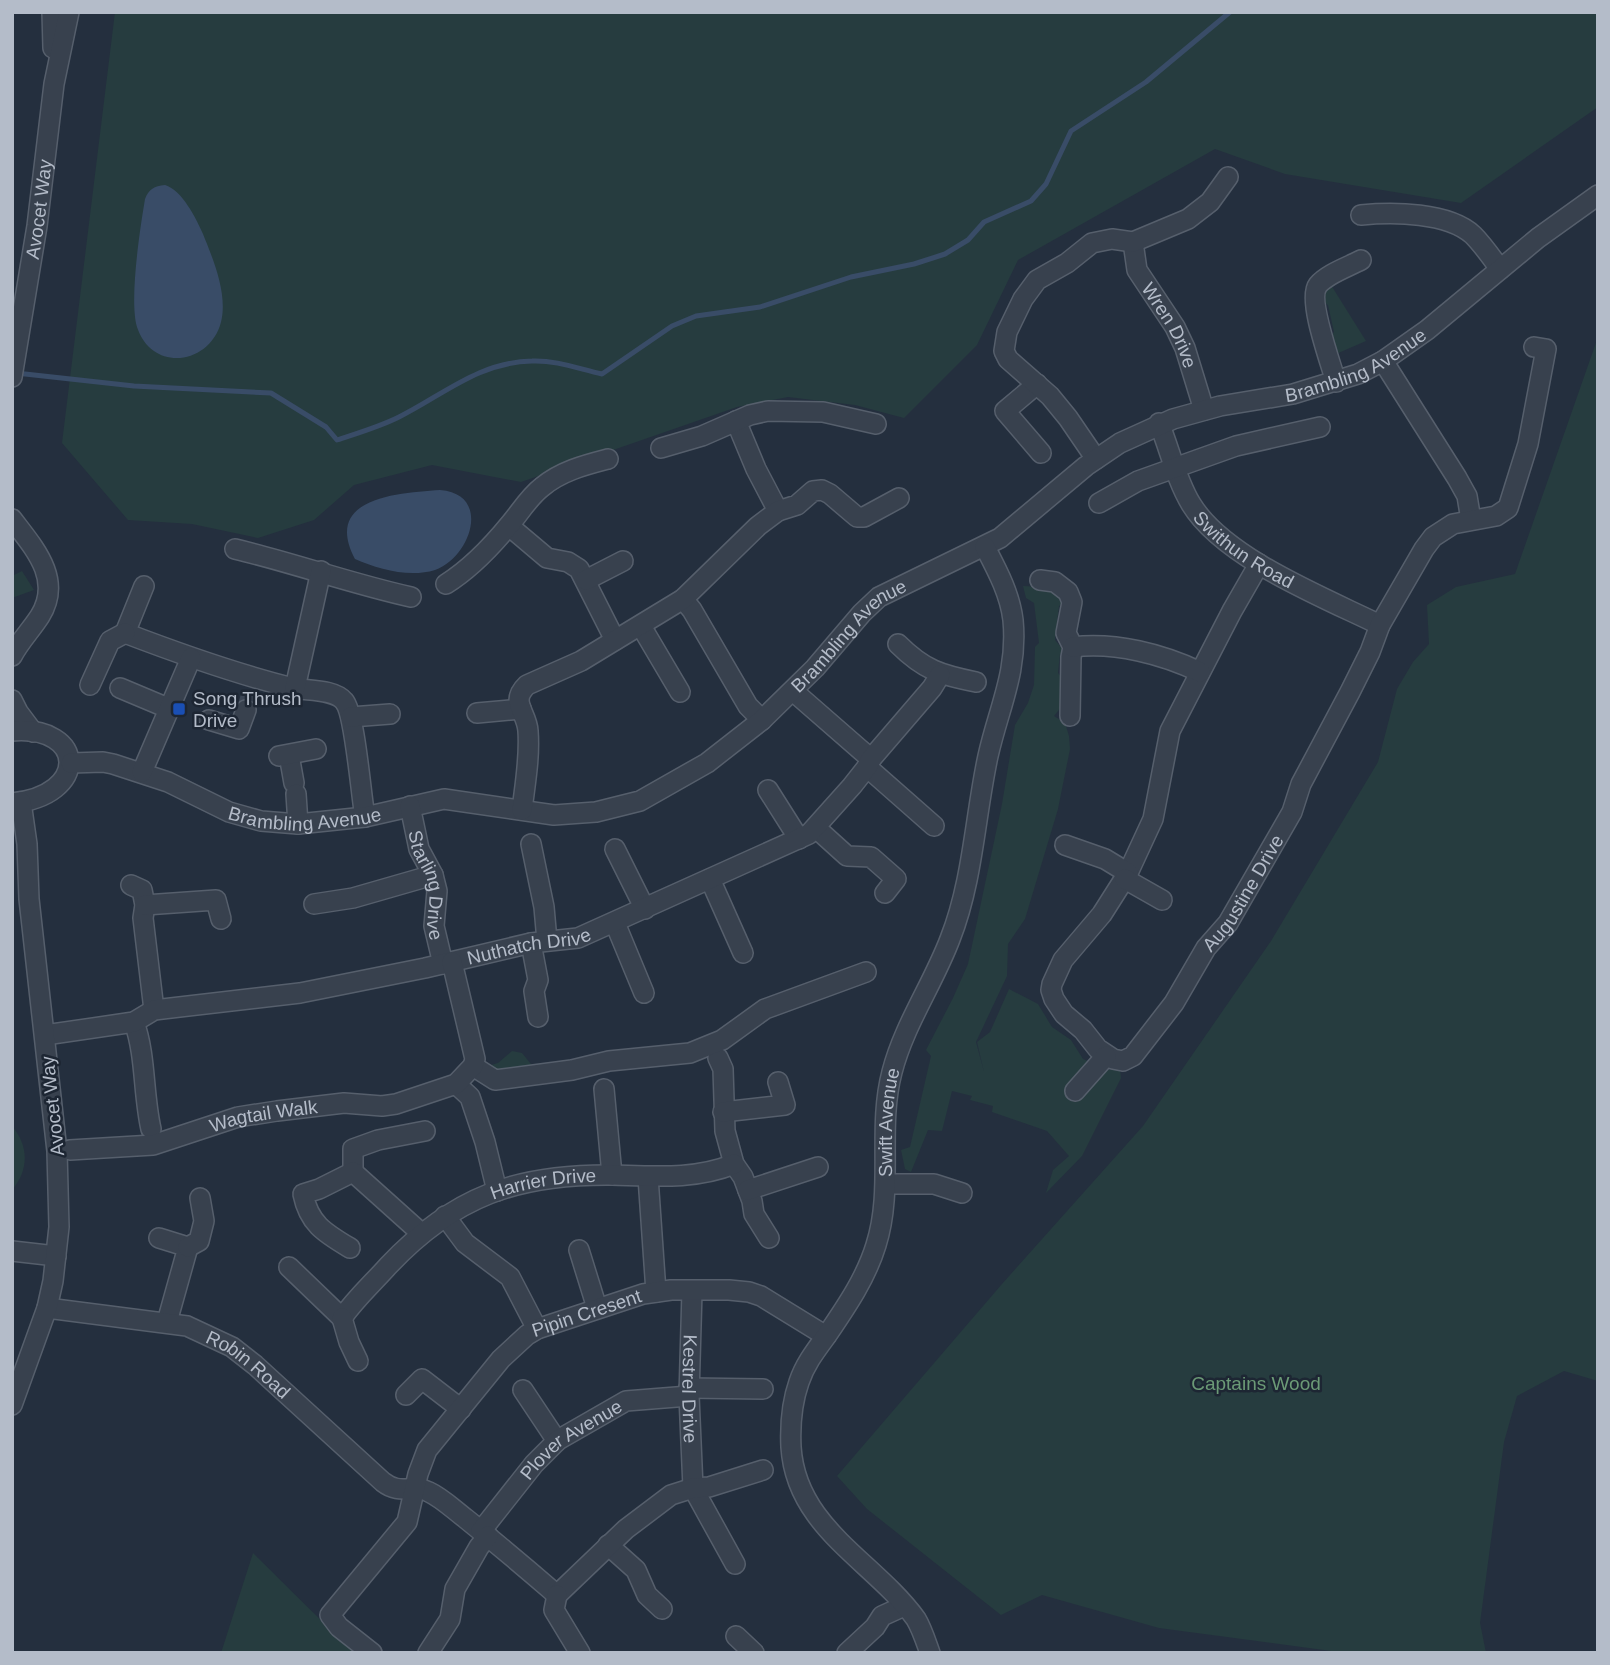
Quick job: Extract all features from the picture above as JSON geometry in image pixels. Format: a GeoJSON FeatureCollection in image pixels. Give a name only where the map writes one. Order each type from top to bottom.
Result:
{"type":"FeatureCollection","features":[{"type":"Feature","properties":{"kind":"street","name":"Avocet Way"},"geometry":{"type":"LineString","coordinates":[[52,12],[54,84]]}},
{"type":"Feature","properties":{"kind":"street","name":"Avocet Way"},"geometry":{"type":"LineString","coordinates":[[12,377],[37,226],[54,84],[69,12]]}},
{"type":"Feature","properties":{"kind":"street"},"geometry":{"type":"LineString","coordinates":[[1096,459],[1068,418],[1030,390],[1015,366],[1007,359],[1004,342],[1030,288],[1037,280],[1100,240],[1133,242],[1188,219],[1210,202],[1228,177]]}},
{"type":"Feature","properties":{"kind":"street","name":"Brambling Avenue"},"geometry":{"type":"LineString","coordinates":[[71,763],[103,762],[142,772],[229,812],[261,821],[298,824],[365,817],[444,799],[554,815],[619,808],[640,801],[707,763],[762,720],[793,691],[879,597],[985,547],[1120,443],[1159,423],[1204,410],[1293,394],[1358,374],[1383,361],[1427,330],[1572,212],[1598,195]]}},
{"type":"Feature","properties":{"kind":"street"},"geometry":{"type":"LineString","coordinates":[[1361,215],[1391,212],[1457,225],[1472,234],[1500,270]]}},
{"type":"Feature","properties":{"kind":"street","name":"Wren Drive"},"geometry":{"type":"LineString","coordinates":[[1133,242],[1137,270],[1175,327],[1185,348],[1204,410]]}},
{"type":"Feature","properties":{"kind":"street"},"geometry":{"type":"LineString","coordinates":[[1336,382],[1319,322],[1314,293],[1318,285],[1329,277],[1361,260]]}},
{"type":"Feature","properties":{"kind":"street","name":"Augustine Drive"},"geometry":{"type":"LineString","coordinates":[[1106,1056],[1123,1061],[1133,1056],[1174,1003],[1206,948],[1228,923],[1292,812],[1301,784],[1370,652],[1380,625],[1433,537],[1453,524],[1502,514],[1508,508],[1528,444],[1546,349],[1534,347]]}},
{"type":"Feature","properties":{"kind":"street"},"geometry":{"type":"LineString","coordinates":[[1383,361],[1467,496],[1471,520]]}},
{"type":"Feature","properties":{"kind":"street"},"geometry":{"type":"LineString","coordinates":[[1030,390],[1005,411],[1041,453]]}},
{"type":"Feature","properties":{"kind":"street"},"geometry":{"type":"LineString","coordinates":[[661,448],[692,440],[750,415],[768,411],[823,412],[876,424]]}},
{"type":"Feature","properties":{"kind":"street"},"geometry":{"type":"LineString","coordinates":[[736,421],[756,469],[778,511]]}},
{"type":"Feature","properties":{"kind":"street","name":"Swithun Road"},"geometry":{"type":"LineString","coordinates":[[1159,423],[1191,504],[1219,538],[1259,564],[1380,625]]}},
{"type":"Feature","properties":{"kind":"street"},"geometry":{"type":"LineString","coordinates":[[1099,503],[1138,481],[1175,467],[1267,437],[1282,437],[1320,427]]}},
{"type":"Feature","properties":{"kind":"street"},"geometry":{"type":"LineString","coordinates":[[446,584],[459,576],[509,526],[530,497],[544,485],[581,466],[608,459]]}},
{"type":"Feature","properties":{"kind":"street"},"geometry":{"type":"LineString","coordinates":[[522,810],[528,766],[528,728],[518,701],[520,692],[527,685],[581,661],[683,599],[758,526],[778,511],[797,505],[813,491],[822,490],[830,494],[857,517],[864,517],[899,498]]}},
{"type":"Feature","properties":{"kind":"street"},"geometry":{"type":"LineString","coordinates":[[12,519],[44,565],[49,588],[45,607],[12,656]]}},
{"type":"Feature","properties":{"kind":"street"},"geometry":{"type":"LineString","coordinates":[[509,526],[547,558],[568,562],[579,569],[615,640]]}},
{"type":"Feature","properties":{"kind":"street","name":"Swift Avenue"},"geometry":{"type":"LineString","coordinates":[[930,1653],[918,1622],[810,1509],[791,1450],[795,1396],[810,1357],[849,1300],[870,1261],[886,1202],[884,1131],[886,1097],[892,1070],[904,1037],[951,939],[963,900],[988,755],[1012,670],[1013,621],[1010,601],[985,547]]}},
{"type":"Feature","properties":{"kind":"street"},"geometry":{"type":"LineString","coordinates":[[235,549],[321,571],[369,588],[411,597]]}},
{"type":"Feature","properties":{"kind":"street"},"geometry":{"type":"LineString","coordinates":[[586,580],[623,561]]}},
{"type":"Feature","properties":{"kind":"street"},"geometry":{"type":"LineString","coordinates":[[1075,1091],[1106,1056],[1083,1030],[1064,1014],[1051,990],[1055,973],[1063,960],[1089,932],[1126,876],[1153,819],[1170,731],[1259,564]]}},
{"type":"Feature","properties":{"kind":"street"},"geometry":{"type":"LineString","coordinates":[[295,688],[321,571]]}},
{"type":"Feature","properties":{"kind":"street"},"geometry":{"type":"LineString","coordinates":[[1040,580],[1055,582],[1068,592],[1072,602],[1066,634],[1073,647],[1070,716]]}},
{"type":"Feature","properties":{"kind":"street"},"geometry":{"type":"LineString","coordinates":[[90,685],[110,641],[125,633],[144,586]]}},
{"type":"Feature","properties":{"kind":"street"},"geometry":{"type":"LineString","coordinates":[[683,599],[748,706],[762,720]]}},
{"type":"Feature","properties":{"kind":"street"},"geometry":{"type":"LineString","coordinates":[[641,626],[680,692]]}},
{"type":"Feature","properties":{"kind":"street"},"geometry":{"type":"LineString","coordinates":[[125,633],[191,658],[251,694],[295,688],[335,695],[344,700],[351,717],[365,817]]}},
{"type":"Feature","properties":{"kind":"street"},"geometry":{"type":"LineString","coordinates":[[898,644],[936,682],[976,682]]}},
{"type":"Feature","properties":{"kind":"street"},"geometry":{"type":"LineString","coordinates":[[1073,647],[1100,646],[1153,654],[1200,671]]}},
{"type":"Feature","properties":{"kind":"street"},"geometry":{"type":"LineString","coordinates":[[142,772],[191,658]]}},
{"type":"Feature","properties":{"kind":"street","name":"Nuthatch Drive"},"geometry":{"type":"LineString","coordinates":[[45,1035],[134,1022],[154,1010],[300,993],[539,942],[578,938],[799,839],[816,828],[936,682]]}},
{"type":"Feature","properties":{"kind":"street"},"geometry":{"type":"LineString","coordinates":[[120,688],[170,709]]}},
{"type":"Feature","properties":{"kind":"street"},"geometry":{"type":"LineString","coordinates":[[793,691],[933,826]]}},
{"type":"Feature","properties":{"kind":"street"},"geometry":{"type":"LineString","coordinates":[[209,720],[239,729],[251,694]]}},
{"type":"Feature","properties":{"kind":"street"},"geometry":{"type":"LineString","coordinates":[[12,701],[33,732]]}},
{"type":"Feature","properties":{"kind":"street"},"geometry":{"type":"LineString","coordinates":[[477,713],[521,709]]}},
{"type":"Feature","properties":{"kind":"street"},"geometry":{"type":"LineString","coordinates":[[351,717],[390,714]]}},
{"type":"Feature","properties":{"kind":"street"},"geometry":{"type":"LineString","coordinates":[[12,731],[44,734],[62,746],[71,763],[61,784],[35,799],[16,802]]}},
{"type":"Feature","properties":{"kind":"street"},"geometry":{"type":"LineString","coordinates":[[298,824],[295,789],[284,756],[316,749]]}},
{"type":"Feature","properties":{"kind":"street"},"geometry":{"type":"LineString","coordinates":[[768,790],[799,839]]}},
{"type":"Feature","properties":{"kind":"street","name":"Avocet Way"},"geometry":{"type":"LineString","coordinates":[[12,1405],[47,1308],[59,1227],[57,1151],[29,899],[28,858],[16,802]]}},
{"type":"Feature","properties":{"kind":"street","name":"Starling Drive"},"geometry":{"type":"LineString","coordinates":[[411,806],[419,849],[433,875],[437,891],[434,926],[447,963]]}},
{"type":"Feature","properties":{"kind":"street"},"geometry":{"type":"LineString","coordinates":[[816,828],[847,856],[871,857],[896,879],[885,893]]}},
{"type":"Feature","properties":{"kind":"street"},"geometry":{"type":"LineString","coordinates":[[531,844],[544,907],[538,979],[534,991],[538,1017]]}},
{"type":"Feature","properties":{"kind":"street"},"geometry":{"type":"LineString","coordinates":[[1065,845],[1105,859],[1162,900]]}},
{"type":"Feature","properties":{"kind":"street"},"geometry":{"type":"LineString","coordinates":[[615,849],[645,909]]}},
{"type":"Feature","properties":{"kind":"street"},"geometry":{"type":"LineString","coordinates":[[314,904],[353,898],[433,875]]}},
{"type":"Feature","properties":{"kind":"street"},"geometry":{"type":"LineString","coordinates":[[710,879],[743,953]]}},
{"type":"Feature","properties":{"kind":"street"},"geometry":{"type":"LineString","coordinates":[[131,885],[142,890],[145,905],[143,918],[154,1010]]}},
{"type":"Feature","properties":{"kind":"street"},"geometry":{"type":"LineString","coordinates":[[145,905],[216,900],[221,919]]}},
{"type":"Feature","properties":{"kind":"street"},"geometry":{"type":"LineString","coordinates":[[615,923],[644,993]]}},
{"type":"Feature","properties":{"kind":"street"},"geometry":{"type":"LineString","coordinates":[[447,963],[475,1059],[473,1066],[495,1080]]}},
{"type":"Feature","properties":{"kind":"street","name":"Wagtail Walk"},"geometry":{"type":"LineString","coordinates":[[70,1150],[153,1144],[238,1117],[344,1103],[389,1105],[463,1091],[495,1080],[572,1070],[609,1061],[690,1054],[722,1040],[765,1009],[866,972]]}},
{"type":"Feature","properties":{"kind":"street"},"geometry":{"type":"LineString","coordinates":[[134,1022],[139,1036],[151,1129]]}},
{"type":"Feature","properties":{"kind":"street"},"geometry":{"type":"LineString","coordinates":[[718,1058],[723,1069],[725,1131],[754,1214],[769,1238]]}},
{"type":"Feature","properties":{"kind":"street","name":"Wagtail Walk"},"geometry":{"type":"LineString","coordinates":[[463,1091],[473,1066]]}},
{"type":"Feature","properties":{"kind":"street"},"geometry":{"type":"LineString","coordinates":[[723,1112],[785,1105],[778,1082]]}},
{"type":"Feature","properties":{"kind":"street"},"geometry":{"type":"LineString","coordinates":[[604,1089],[612,1175]]}},
{"type":"Feature","properties":{"kind":"street"},"geometry":{"type":"LineString","coordinates":[[463,1091],[485,1142],[496,1191]]}},
{"type":"Feature","properties":{"kind":"street"},"geometry":{"type":"LineString","coordinates":[[421,1233],[353,1172],[352,1145],[425,1131]]}},
{"type":"Feature","properties":{"kind":"street","name":"Harrier Drive"},"geometry":{"type":"LineString","coordinates":[[342,1318],[357,1297],[421,1233],[474,1199],[496,1191],[535,1180],[565,1176],[649,1177],[719,1171],[742,1177],[818,1167]]}},
{"type":"Feature","properties":{"kind":"street"},"geometry":{"type":"LineString","coordinates":[[350,1248],[319,1227],[310,1216],[303,1194],[353,1172]]}},
{"type":"Feature","properties":{"kind":"street"},"geometry":{"type":"LineString","coordinates":[[649,1177],[656,1292]]}},
{"type":"Feature","properties":{"kind":"street"},"geometry":{"type":"LineString","coordinates":[[886,1184],[934,1184],[962,1193]]}},
{"type":"Feature","properties":{"kind":"street"},"geometry":{"type":"LineString","coordinates":[[159,1238],[188,1247],[200,1241],[204,1221],[200,1198]]}},
{"type":"Feature","properties":{"kind":"street"},"geometry":{"type":"LineString","coordinates":[[445,1216],[466,1243],[510,1277],[537,1329]]}},
{"type":"Feature","properties":{"kind":"street"},"geometry":{"type":"LineString","coordinates":[[167,1322],[188,1247]]}},
{"type":"Feature","properties":{"kind":"street"},"geometry":{"type":"LineString","coordinates":[[579,1250],[597,1308]]}},
{"type":"Feature","properties":{"kind":"street"},"geometry":{"type":"LineString","coordinates":[[12,1251],[55,1256]]}},
{"type":"Feature","properties":{"kind":"street"},"geometry":{"type":"LineString","coordinates":[[289,1267],[342,1318],[358,1361]]}},
{"type":"Feature","properties":{"kind":"street","name":"Pipin Cresent"},"geometry":{"type":"LineString","coordinates":[[414,1488],[427,1450],[501,1359],[537,1329],[597,1308],[656,1292],[729,1290],[761,1296],[826,1336]]}},
{"type":"Feature","properties":{"kind":"street","name":"Kestrel Drive"},"geometry":{"type":"LineString","coordinates":[[692,1291],[689,1392],[693,1488]]}},
{"type":"Feature","properties":{"kind":"street","name":"Robin Road"},"geometry":{"type":"LineString","coordinates":[[47,1308],[187,1326],[232,1347],[255,1364],[383,1482],[400,1491],[414,1488],[428,1490],[557,1595]]}},
{"type":"Feature","properties":{"kind":"street"},"geometry":{"type":"LineString","coordinates":[[407,1395],[422,1379],[461,1409]]}},
{"type":"Feature","properties":{"kind":"street"},"geometry":{"type":"LineString","coordinates":[[523,1390],[557,1441]]}},
{"type":"Feature","properties":{"kind":"street","name":"Plover Avenue"},"geometry":{"type":"LineString","coordinates":[[428,1653],[450,1619],[455,1589],[484,1533],[534,1464],[557,1441],[626,1401],[689,1392],[763,1390]]}},
{"type":"Feature","properties":{"kind":"street"},"geometry":{"type":"LineString","coordinates":[[580,1653],[554,1610],[557,1595],[608,1545],[671,1495],[693,1488],[709,1487],[763,1470]]}},
{"type":"Feature","properties":{"kind":"street"},"geometry":{"type":"LineString","coordinates":[[372,1653],[339,1627],[330,1615],[407,1522],[414,1488]]}},
{"type":"Feature","properties":{"kind":"street"},"geometry":{"type":"LineString","coordinates":[[693,1488],[735,1564]]}},
{"type":"Feature","properties":{"kind":"street"},"geometry":{"type":"LineString","coordinates":[[608,1545],[636,1570],[647,1595],[662,1609]]}},
{"type":"Feature","properties":{"kind":"street"},"geometry":{"type":"LineString","coordinates":[[847,1653],[876,1627],[882,1616],[904,1606]]}},
{"type":"Feature","properties":{"kind":"street"},"geometry":{"type":"LineString","coordinates":[[736,1636],[754,1653]]}},
{"type":"Feature","properties":{"kind":"green space"},"geometry":{"type":"Polygon","coordinates":[[[115,12],[1598,12],[1598,107],[1461,203],[1285,174],[1215,149],[1018,260],[977,345],[904,418],[855,405],[788,397],[737,407],[521,482],[432,465],[354,485],[314,520],[258,538],[192,524],[128,520],[62,443],[115,12]]]}},
{"type":"Feature","properties":{"kind":"green space"},"geometry":{"type":"Polygon","coordinates":[[[1331,285],[1366,341],[1336,354],[1331,337],[1334,332],[1328,305],[1322,301],[1323,292],[1331,285]]]}},
{"type":"Feature","properties":{"kind":"green space","name":"Captains Wood"},"geometry":{"type":"Polygon","coordinates":[[[1598,337],[1598,1381],[1564,1371],[1517,1396],[1504,1442],[1480,1623],[1486,1653],[1346,1653],[1159,1628],[1042,1595],[1001,1615],[867,1509],[837,1476],[1002,1284],[1143,1126],[1271,941],[1378,762],[1397,689],[1413,662],[1429,644],[1427,605],[1456,587],[1515,574],[1598,337]]]}},
{"type":"Feature","properties":{"kind":"green space"},"geometry":{"type":"Polygon","coordinates":[[[22,571],[34,590],[12,598],[12,576],[22,571]]]}},
{"type":"Feature","properties":{"kind":"green space"},"geometry":{"type":"Polygon","coordinates":[[[1023,586],[1041,587],[1061,593],[1065,602],[1059,606],[1055,640],[1065,652],[1060,654],[1058,673],[1062,678],[1066,701],[1054,716],[1065,723],[1070,749],[1058,809],[1025,919],[1008,944],[1007,976],[976,1042],[984,1072],[977,1042],[990,1032],[1009,989],[1038,1004],[1052,1027],[1071,1040],[1083,1059],[1108,1070],[1120,1069],[1121,1078],[1082,1156],[1046,1193],[1053,1170],[1069,1156],[1047,1131],[992,1112],[993,1106],[970,1100],[972,1096],[952,1091],[942,1131],[928,1130],[911,1172],[905,1169],[901,1150],[910,1147],[931,1056],[926,1050],[968,964],[1002,804],[1015,725],[1028,703],[1034,685],[1035,647],[1039,643],[1034,603],[1026,598],[1023,586]]]}},
{"type":"Feature","properties":{"kind":"green space"},"geometry":{"type":"Polygon","coordinates":[[[512,1051],[522,1053],[535,1069],[496,1071],[488,1066],[498,1063],[512,1051]]]}},
{"type":"Feature","properties":{"kind":"green space"},"geometry":{"type":"Polygon","coordinates":[[[12,1126],[22,1142],[25,1158],[22,1174],[12,1190],[12,1126]]]}},
{"type":"Feature","properties":{"kind":"green space"},"geometry":{"type":"Polygon","coordinates":[[[253,1553],[354,1653],[221,1653],[253,1553]]]}},
{"type":"Feature","properties":{"kind":"water"},"geometry":{"type":"Polygon","coordinates":[[[165,185],[183,198],[196,220],[215,265],[223,300],[221,322],[215,336],[194,355],[181,358],[167,357],[155,352],[144,342],[135,315],[136,264],[145,199],[152,189],[165,185]]]}},
{"type":"Feature","properties":{"kind":"water"},"geometry":{"type":"Polygon","coordinates":[[[440,490],[456,494],[466,502],[471,514],[471,527],[466,540],[448,563],[435,570],[404,573],[355,559],[347,538],[349,522],[357,511],[370,502],[386,497],[440,490]]]}},
{"type":"Feature","properties":{"kind":"waterway"},"geometry":{"type":"LineString","coordinates":[[16,373],[134,386],[271,393],[326,427],[337,440],[391,421],[462,381],[495,367],[541,361],[602,374],[672,326],[696,316],[760,307],[851,277],[914,264],[945,254],[968,240],[984,222],[1031,201],[1046,184],[1071,131],[1146,82],[1230,12]]}},
{"type":"Feature","properties":{"kind":"tunnel"},"geometry":{"type":"LineString","coordinates":[[246,710],[251,694]]}},
{"type":"Feature","properties":{"kind":"place","name":"Song Thrush Drive"},"geometry":{"type":"Point","coordinates":[179,709]}}]}
